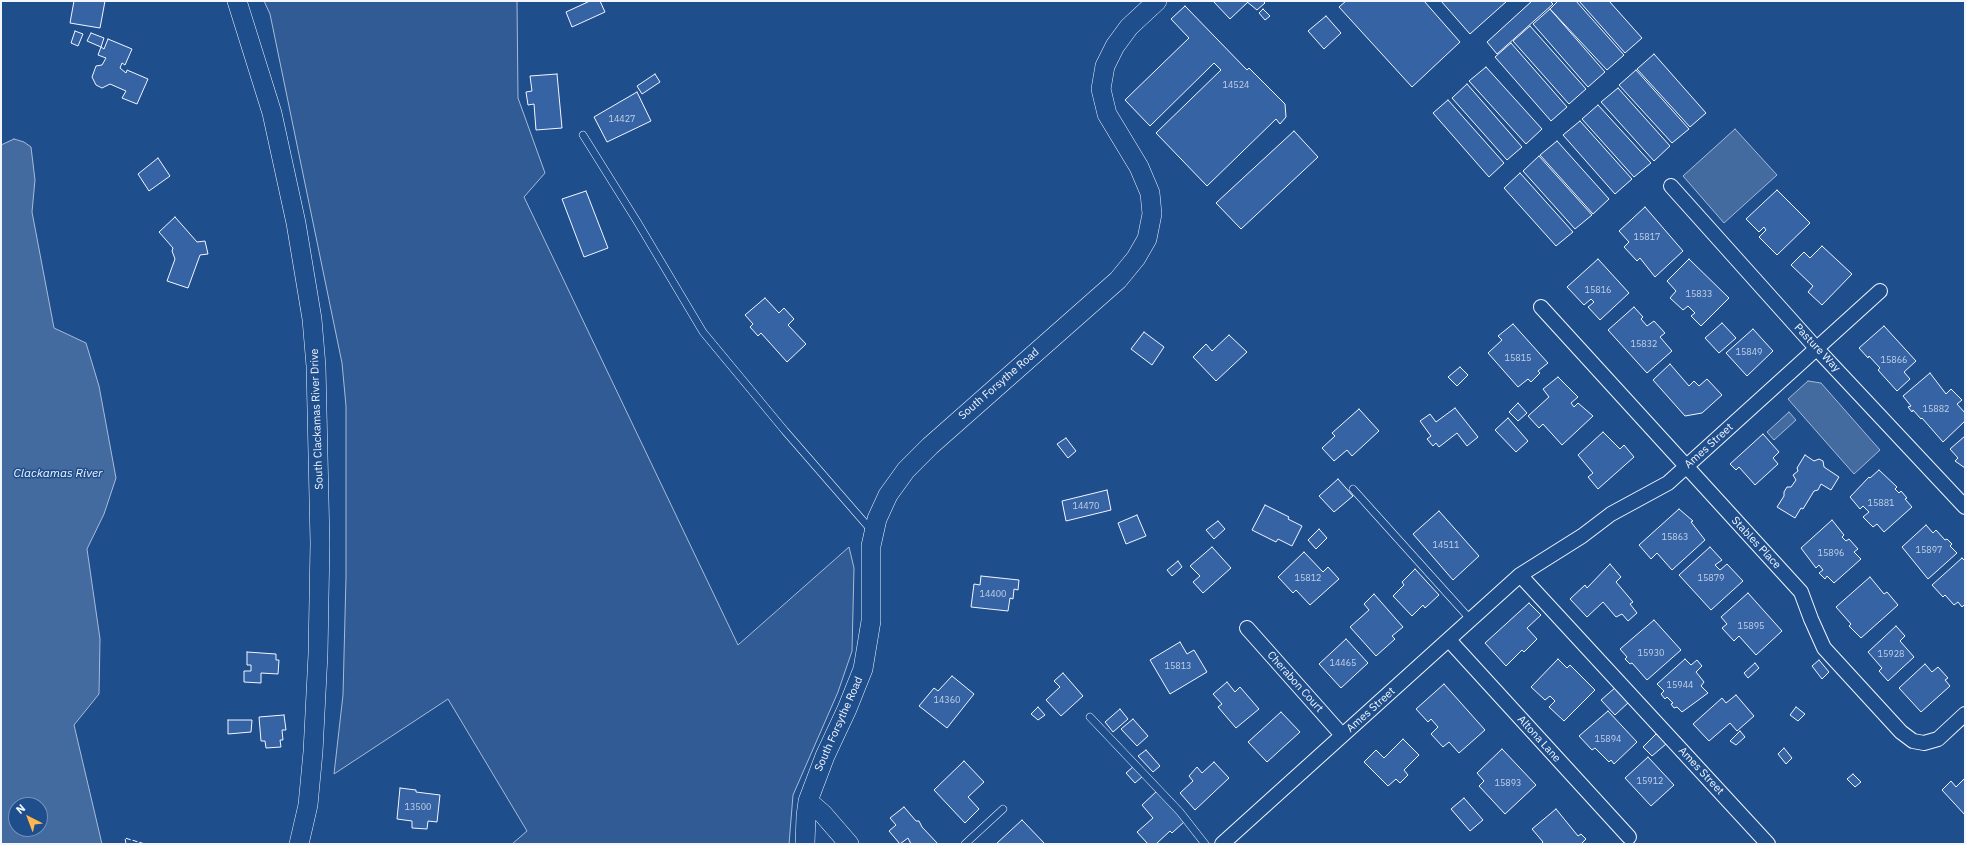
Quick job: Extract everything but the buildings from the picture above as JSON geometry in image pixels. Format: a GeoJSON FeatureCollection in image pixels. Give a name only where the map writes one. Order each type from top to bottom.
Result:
{"type":"FeatureCollection","features":[{"type":"Feature","properties":{"kind":"street","name":"South Clackamas River Drive"},"geometry":{"type":"LineString","coordinates":[[237,1],[262,80],[275,128],[296,223],[312,319],[316,366],[320,543],[318,654],[313,752],[308,805],[299,844]]}},
{"type":"Feature","properties":{"kind":"street","name":"South Forsythe Road"},"geometry":{"type":"LineString","coordinates":[[805,844],[808,801],[825,756],[848,709],[863,669],[871,621],[870,558],[874,533],[881,506],[916,460],[950,427],[1118,280],[1141,251],[1151,226],[1152,208],[1150,193],[1139,167],[1109,118],[1104,106],[1101,89],[1105,66],[1115,46],[1129,27],[1157,1]]}},
{"type":"Feature","properties":{"kind":"street","name":"Pasture Way"},"geometry":{"type":"LineString","coordinates":[[1671,186],[1817,349],[1965,507]]}},
{"type":"Feature","properties":{"kind":"street","name":"Ames Street"},"geometry":{"type":"LineString","coordinates":[[1222,844],[1520,575],[1582,536],[1611,514],[1668,483],[1880,291]]}},
{"type":"Feature","properties":{"kind":"street","name":"Stables Place"},"geometry":{"type":"LineString","coordinates":[[1541,307],[1801,592],[1824,648],[1901,732],[1913,741],[1924,742],[1938,739],[1965,714]]}},
{"type":"Feature","properties":{"kind":"street","name":"Ames Street"},"geometry":{"type":"LineString","coordinates":[[1520,575],[1768,844]]}},
{"type":"Feature","properties":{"kind":"street","name":"Cherabon Court"},"geometry":{"type":"LineString","coordinates":[[1247,628],[1342,735]]}},
{"type":"Feature","properties":{"kind":"street","name":"Altona Lane"},"geometry":{"type":"LineString","coordinates":[[1449,640],[1629,837]]}},
{"type":"Feature","properties":{"kind":"street"},"geometry":{"type":"LineString","coordinates":[[808,801],[823,814],[849,844]]}},
{"type":"Feature","properties":{"kind":"lane"},"geometry":{"type":"LineString","coordinates":[[583,135],[706,336],[874,533]]}},
{"type":"Feature","properties":{"kind":"lane"},"geometry":{"type":"LineString","coordinates":[[1353,489],[1471,620]]}},
{"type":"Feature","properties":{"kind":"lane"},"geometry":{"type":"LineString","coordinates":[[1090,718],[1176,807],[1205,844]]}},
{"type":"Feature","properties":{"kind":"lane"},"geometry":{"type":"LineString","coordinates":[[964,844],[1003,809]]}},
{"type":"Feature","properties":{"kind":"shaded area"},"geometry":{"type":"Polygon","coordinates":[[[264,1],[517,1],[518,98],[545,173],[524,197],[738,645],[849,547],[854,568],[852,651],[838,692],[793,795],[789,844],[512,844],[527,831],[448,699],[334,774],[343,695],[346,577],[346,406],[342,363],[270,14],[264,1]]]}},
{"type":"Feature","properties":{"kind":"water"},"geometry":{"type":"Polygon","coordinates":[[[1735,129],[1777,175],[1724,223],[1683,176],[1735,129]]]}},
{"type":"Feature","properties":{"kind":"water","name":"Clackamas River"},"geometry":{"type":"Polygon","coordinates":[[[14,139],[24,142],[31,147],[35,180],[32,212],[54,328],[86,343],[99,386],[116,478],[104,514],[87,549],[100,639],[99,694],[74,725],[102,844],[1,844],[1,145],[14,139]]]}},
{"type":"Feature","properties":{"kind":"water"},"geometry":{"type":"Polygon","coordinates":[[[1808,381],[1821,383],[1880,450],[1854,474],[1788,399],[1808,381]]]}},
{"type":"Feature","properties":{"kind":"water"},"geometry":{"type":"Polygon","coordinates":[[[1789,412],[1796,420],[1774,440],[1767,432],[1789,412]]]}},
{"type":"Feature","properties":{"kind":"fence"},"geometry":{"type":"LineString","coordinates":[[126,844],[125,838],[145,844]]}}]}
